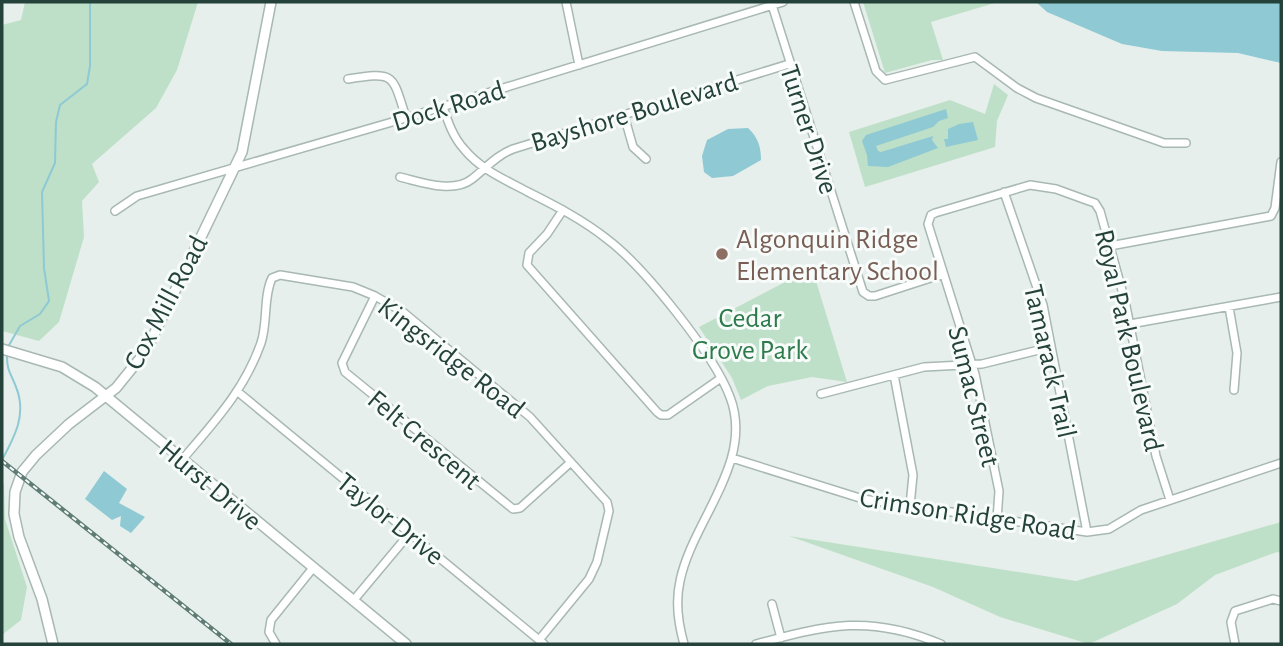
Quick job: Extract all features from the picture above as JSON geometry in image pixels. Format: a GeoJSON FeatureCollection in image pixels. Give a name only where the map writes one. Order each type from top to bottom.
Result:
{"type":"FeatureCollection","features":[{"type":"Feature","properties":{"kind":"street","name":"Cox Mill Road"},"geometry":{"type":"LineString","coordinates":[[53,644],[42,599],[19,537],[14,514],[15,492],[22,472],[36,455],[69,424],[116,388],[143,357],[242,152],[271,2]]}},
{"type":"Feature","properties":{"kind":"street"},"geometry":{"type":"LineString","coordinates":[[566,2],[579,65]]}},
{"type":"Feature","properties":{"kind":"street","name":"Dock Road"},"geometry":{"type":"LineString","coordinates":[[115,211],[136,196],[443,107],[783,2]]}},
{"type":"Feature","properties":{"kind":"street"},"geometry":{"type":"LineString","coordinates":[[854,2],[876,71],[882,79],[890,80],[975,57],[1017,88],[1036,98],[1164,143],[1186,143]]}},
{"type":"Feature","properties":{"kind":"street","name":"Turner Drive"},"geometry":{"type":"LineString","coordinates":[[772,5],[863,292],[872,296],[943,274]]}},
{"type":"Feature","properties":{"kind":"street","name":"Bayshore Boulevard"},"geometry":{"type":"LineString","coordinates":[[400,177],[428,183],[458,185],[471,180],[507,151],[789,64]]}},
{"type":"Feature","properties":{"kind":"street"},"geometry":{"type":"LineString","coordinates":[[348,79],[382,74],[390,77],[396,84],[406,118]]}},
{"type":"Feature","properties":{"kind":"street"},"geometry":{"type":"LineString","coordinates":[[443,107],[459,143],[484,169],[563,210],[625,254],[674,311],[721,378],[732,402],[736,437],[732,458],[681,574],[678,614],[684,644]]}},
{"type":"Feature","properties":{"kind":"street"},"geometry":{"type":"LineString","coordinates":[[624,115],[634,147],[646,159]]}},
{"type":"Feature","properties":{"kind":"street"},"geometry":{"type":"LineString","coordinates":[[1110,246],[1271,216],[1275,208],[1281,162]]}},
{"type":"Feature","properties":{"kind":"street","name":"Royal Park Boulevard"},"geometry":{"type":"LineString","coordinates":[[943,274],[928,229],[932,215],[1030,185],[1046,187],[1094,203],[1100,211],[1130,324],[1156,456],[1170,500]]}},
{"type":"Feature","properties":{"kind":"street","name":"Tamarack Trail"},"geometry":{"type":"LineString","coordinates":[[1004,192],[1041,298],[1087,532]]}},
{"type":"Feature","properties":{"kind":"street"},"geometry":{"type":"LineString","coordinates":[[563,210],[547,234],[528,253],[527,265],[657,412],[668,415],[721,378]]}},
{"type":"Feature","properties":{"kind":"street","name":"Sumac Street"},"geometry":{"type":"LineString","coordinates":[[943,274],[971,364],[999,491],[997,520]]}},
{"type":"Feature","properties":{"kind":"street","name":"Kingsridge Road"},"geometry":{"type":"LineString","coordinates":[[182,460],[238,392],[260,344],[270,283],[275,275],[332,282],[375,296],[403,312],[530,416],[607,502],[609,511],[597,562],[589,579],[542,642]]}},
{"type":"Feature","properties":{"kind":"street","name":"Felt Crescent"},"geometry":{"type":"LineString","coordinates":[[375,296],[342,363],[345,372],[513,509],[520,508],[571,462]]}},
{"type":"Feature","properties":{"kind":"street"},"geometry":{"type":"LineString","coordinates":[[1130,324],[1281,297]]}},
{"type":"Feature","properties":{"kind":"street"},"geometry":{"type":"LineString","coordinates":[[1229,307],[1237,353],[1234,390]]}},
{"type":"Feature","properties":{"kind":"street"},"geometry":{"type":"LineString","coordinates":[[821,394],[932,365],[982,364],[1051,347]]}},
{"type":"Feature","properties":{"kind":"street","name":"Hurst Drive"},"geometry":{"type":"LineString","coordinates":[[2,349],[62,367],[78,375],[406,644]]}},
{"type":"Feature","properties":{"kind":"street"},"geometry":{"type":"LineString","coordinates":[[894,375],[913,475],[910,506]]}},
{"type":"Feature","properties":{"kind":"street","name":"Taylor Drive"},"geometry":{"type":"LineString","coordinates":[[238,392],[542,642]]}},
{"type":"Feature","properties":{"kind":"street","name":"Crimson Ridge Road"},"geometry":{"type":"LineString","coordinates":[[732,458],[851,496],[1087,532],[1109,528],[1141,510],[1281,463]]}},
{"type":"Feature","properties":{"kind":"street"},"geometry":{"type":"LineString","coordinates":[[353,601],[409,534]]}},
{"type":"Feature","properties":{"kind":"street"},"geometry":{"type":"LineString","coordinates":[[276,644],[270,632],[271,620],[313,568]]}},
{"type":"Feature","properties":{"kind":"street"},"geometry":{"type":"LineString","coordinates":[[1235,644],[1231,622],[1235,611],[1273,599],[1281,601]]}},
{"type":"Feature","properties":{"kind":"street"},"geometry":{"type":"LineString","coordinates":[[772,604],[781,638]]}},
{"type":"Feature","properties":{"kind":"street"},"geometry":{"type":"LineString","coordinates":[[756,644],[820,628],[860,624],[908,632],[941,644]]}},
{"type":"Feature","properties":{"kind":"green space"},"geometry":{"type":"Polygon","coordinates":[[[25,2],[198,2],[177,70],[156,108],[92,164],[99,182],[82,201],[84,237],[59,322],[39,341],[2,331],[2,25],[21,20],[25,2]]]}},
{"type":"Feature","properties":{"kind":"green space"},"geometry":{"type":"Polygon","coordinates":[[[863,2],[998,2],[931,22],[943,60],[932,60],[885,73],[863,2]]]}},
{"type":"Feature","properties":{"kind":"green space"},"geometry":{"type":"Polygon","coordinates":[[[994,84],[1008,95],[997,121],[995,147],[865,187],[849,132],[950,100],[985,114],[994,84]]]}},
{"type":"Feature","properties":{"kind":"green space","name":"Cedar Grove Park"},"geometry":{"type":"Polygon","coordinates":[[[812,268],[847,382],[812,377],[768,386],[741,400],[732,378],[699,327],[812,268]]]}},
{"type":"Feature","properties":{"kind":"green space"},"geometry":{"type":"Polygon","coordinates":[[[2,483],[5,519],[27,587],[21,620],[2,635],[2,483]]]}},
{"type":"Feature","properties":{"kind":"green space"},"geometry":{"type":"Polygon","coordinates":[[[1281,522],[1281,553],[1277,552],[1215,575],[1177,604],[1089,644],[1000,617],[933,587],[789,536],[1076,581],[1281,522]]]}},
{"type":"Feature","properties":{"kind":"water"},"geometry":{"type":"Polygon","coordinates":[[[1036,2],[1281,2],[1281,63],[1238,53],[1162,51],[1122,44],[1047,12],[1036,2]]]}},
{"type":"Feature","properties":{"kind":"water"},"geometry":{"type":"Polygon","coordinates":[[[946,109],[948,118],[933,127],[876,146],[881,152],[933,136],[932,140],[938,148],[888,167],[868,166],[862,141],[866,135],[946,109]]]}},
{"type":"Feature","properties":{"kind":"water"},"geometry":{"type":"Polygon","coordinates":[[[973,122],[978,140],[946,147],[944,139],[948,139],[948,129],[973,122]]]}},
{"type":"Feature","properties":{"kind":"water"},"geometry":{"type":"Polygon","coordinates":[[[748,128],[758,142],[761,160],[733,176],[712,178],[704,172],[702,156],[707,140],[728,129],[748,128]]]}},
{"type":"Feature","properties":{"kind":"water"},"geometry":{"type":"Polygon","coordinates":[[[104,471],[127,489],[119,503],[145,517],[131,533],[120,526],[121,516],[112,520],[85,499],[104,471]]]}},
{"type":"Feature","properties":{"kind":"waterway"},"geometry":{"type":"LineString","coordinates":[[8,347],[20,326],[40,314],[49,301],[44,268],[42,192],[55,163],[56,122],[60,105],[87,84],[90,66],[90,2]]}},
{"type":"Feature","properties":{"kind":"waterway"},"geometry":{"type":"LineString","coordinates":[[2,460],[20,416],[19,397],[7,356]]}},
{"type":"Feature","properties":{"kind":"railway"},"geometry":{"type":"LineString","coordinates":[[2,461],[231,644]]}},
{"type":"Feature","properties":{"kind":"place","name":"Algonquin Ridge Elementary School"},"geometry":{"type":"Point","coordinates":[722,254]}}]}
